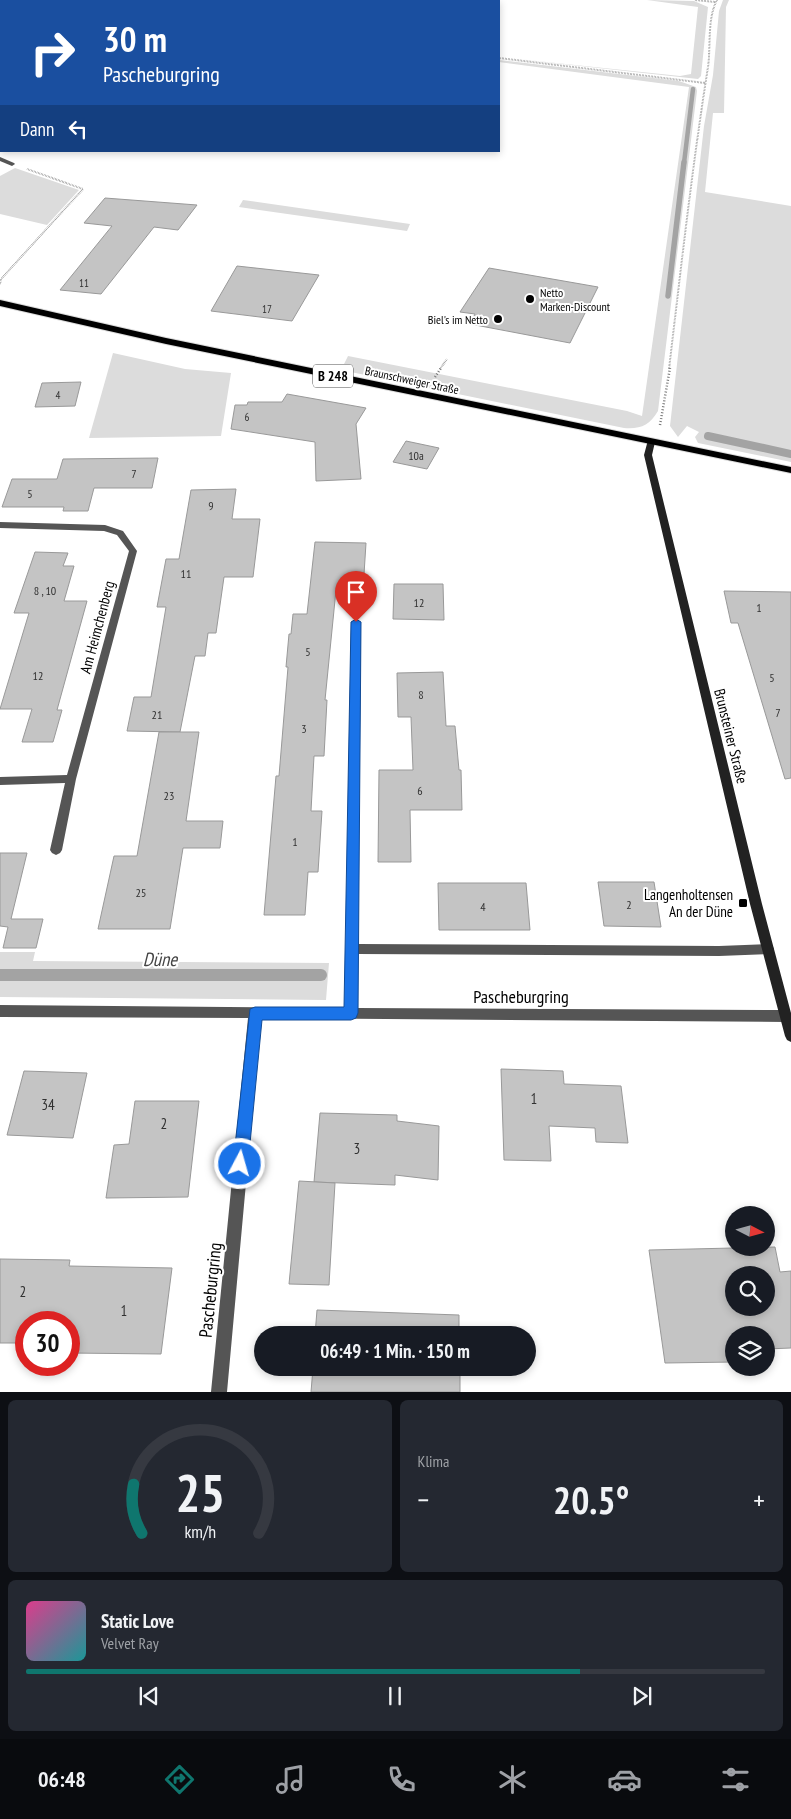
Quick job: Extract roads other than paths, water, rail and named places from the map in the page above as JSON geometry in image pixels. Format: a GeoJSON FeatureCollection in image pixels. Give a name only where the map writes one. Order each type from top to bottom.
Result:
{"type":"FeatureCollection","features":[{"type":"Feature","properties":{"kind":"main road","name":"Braunschweiger Straße"},"geometry":{"type":"LineString","coordinates":[[0,304],[159,340],[791,470]]}},
{"type":"Feature","properties":{"kind":"street"},"geometry":{"type":"LineString","coordinates":[[0,159],[12,164]]}},
{"type":"Feature","properties":{"kind":"street","name":"Brunsteiner Straße"},"geometry":{"type":"LineString","coordinates":[[651,442],[648,455],[768,949],[791,1036]]}},
{"type":"Feature","properties":{"kind":"street","name":"Am Heimchenberg"},"geometry":{"type":"LineString","coordinates":[[0,525],[105,528],[120,533],[133,551],[71,779]]}},
{"type":"Feature","properties":{"kind":"street"},"geometry":{"type":"LineString","coordinates":[[351,1013],[356,622]]}},
{"type":"Feature","properties":{"kind":"street"},"geometry":{"type":"LineString","coordinates":[[0,781],[71,779],[56,850]]}},
{"type":"Feature","properties":{"kind":"street"},"geometry":{"type":"LineString","coordinates":[[352,950],[718,951],[768,949]]}},
{"type":"Feature","properties":{"kind":"street","name":"Pascheburgring"},"geometry":{"type":"LineString","coordinates":[[0,1011],[786,1016]]}},
{"type":"Feature","properties":{"kind":"street","name":"Pascheburgring"},"geometry":{"type":"LineString","coordinates":[[219,1392],[255,1013]]}},
{"type":"Feature","properties":{"kind":"waterway"},"geometry":{"type":"LineString","coordinates":[[684,163],[693,89]]}},
{"type":"Feature","properties":{"kind":"waterway"},"geometry":{"type":"LineString","coordinates":[[668,296],[684,162]]}},
{"type":"Feature","properties":{"kind":"waterway"},"geometry":{"type":"LineString","coordinates":[[708,436],[791,454]]}},
{"type":"Feature","properties":{"kind":"waterway","name":"Düne"},"geometry":{"type":"LineString","coordinates":[[0,975],[321,975]]}},
{"type":"Feature","properties":{"kind":"place","name":"Netto Marken-Discount"},"geometry":{"type":"Point","coordinates":[530,299]}},
{"type":"Feature","properties":{"kind":"place","name":"Biel's im Netto"},"geometry":{"type":"Point","coordinates":[498,319]}},
{"type":"Feature","properties":{"kind":"place","name":"Langenholtensen An der Düne"},"geometry":{"type":"Point","coordinates":[743,903]}}]}
